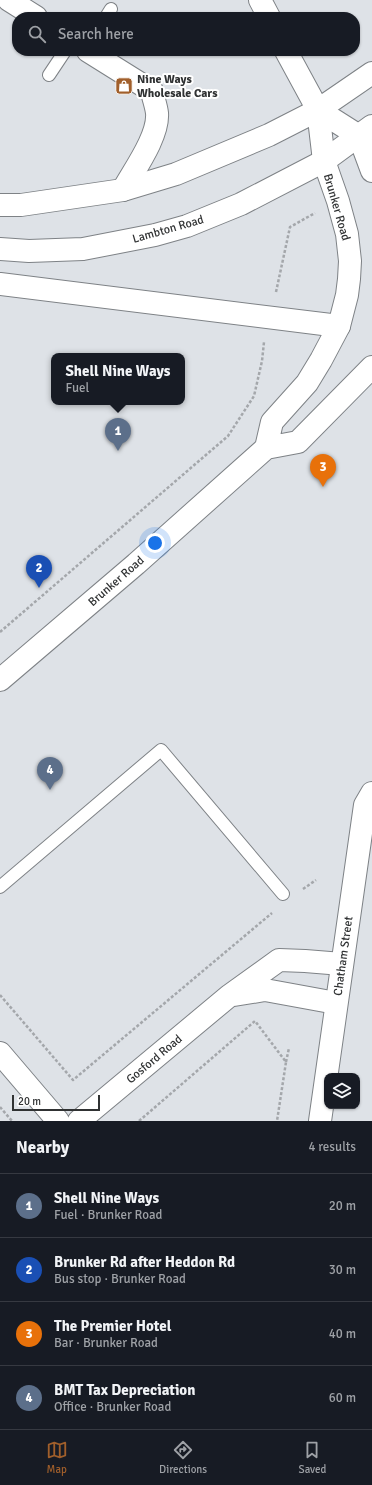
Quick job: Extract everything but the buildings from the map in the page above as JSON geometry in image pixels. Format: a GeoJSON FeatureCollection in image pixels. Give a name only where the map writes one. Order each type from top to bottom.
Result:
{"type":"FeatureCollection","features":[{"type":"Feature","properties":{"kind":"main road"},"geometry":{"type":"LineString","coordinates":[[9,0],[28,12]]}},
{"type":"Feature","properties":{"kind":"main road"},"geometry":{"type":"LineString","coordinates":[[260,0],[266,12]]}},
{"type":"Feature","properties":{"kind":"main road"},"geometry":{"type":"LineString","coordinates":[[96,56],[152,91],[157,113],[155,127],[148,144],[123,190]]}},
{"type":"Feature","properties":{"kind":"main road"},"geometry":{"type":"LineString","coordinates":[[289,56],[318,110],[365,131],[372,171]]}},
{"type":"Feature","properties":{"kind":"main road"},"geometry":{"type":"LineString","coordinates":[[0,205],[21,205],[123,190],[176,174],[269,135],[318,110],[372,72]]}},
{"type":"Feature","properties":{"kind":"main road","name":"Brunker Road"},"geometry":{"type":"LineString","coordinates":[[0,680],[136,564],[266,448],[272,422],[307,383],[322,360],[339,326],[347,295],[350,261],[348,241],[338,202],[324,161],[318,110]]}},
{"type":"Feature","properties":{"kind":"main road","name":"Lambton Road"},"geometry":{"type":"LineString","coordinates":[[0,249],[29,251],[83,249],[181,228],[241,204],[324,161],[365,131]]}},
{"type":"Feature","properties":{"kind":"main road"},"geometry":{"type":"LineString","coordinates":[[0,284],[339,326]]}},
{"type":"Feature","properties":{"kind":"main road"},"geometry":{"type":"LineString","coordinates":[[266,448],[298,442],[372,367]]}},
{"type":"Feature","properties":{"kind":"main road","name":"Chatham Street"},"geometry":{"type":"LineString","coordinates":[[320,1121],[365,805],[372,793]]}},
{"type":"Feature","properties":{"kind":"main road","name":"Gosford Road"},"geometry":{"type":"LineString","coordinates":[[79,1121],[229,996],[279,960],[342,964]]}},
{"type":"Feature","properties":{"kind":"main road"},"geometry":{"type":"LineString","coordinates":[[229,996],[265,990],[336,1003]]}},
{"type":"Feature","properties":{"kind":"main road"},"geometry":{"type":"LineString","coordinates":[[0,1053],[58,1121]]}},
{"type":"Feature","properties":{"kind":"lane"},"geometry":{"type":"LineString","coordinates":[[49,75],[61,56]]}},
{"type":"Feature","properties":{"kind":"lane"},"geometry":{"type":"LineString","coordinates":[[0,887],[161,750],[283,894]]}},
{"type":"Feature","properties":{"kind":"path"},"geometry":{"type":"LineString","coordinates":[[275,298],[290,227],[317,212]]}},
{"type":"Feature","properties":{"kind":"path"},"geometry":{"type":"LineString","coordinates":[[0,632],[228,436],[254,396],[262,361],[264,337]]}},
{"type":"Feature","properties":{"kind":"path"},"geometry":{"type":"LineString","coordinates":[[299,891],[316,880]]}},
{"type":"Feature","properties":{"kind":"path"},"geometry":{"type":"LineString","coordinates":[[0,995],[73,1080],[277,909]]}},
{"type":"Feature","properties":{"kind":"path"},"geometry":{"type":"LineString","coordinates":[[139,1121],[255,1021],[286,1062]]}},
{"type":"Feature","properties":{"kind":"path"},"geometry":{"type":"LineString","coordinates":[[277,1121],[289,1048]]}},
{"type":"Feature","properties":{"kind":"path"},"geometry":{"type":"LineString","coordinates":[[0,1107],[12,1121]]}},
{"type":"Feature","properties":{"kind":"place","name":"Nine Ways Wholesale Cars"},"geometry":{"type":"Point","coordinates":[124,86]}},
{"type":"Feature","properties":{"kind":"place","name":"Shell Nine Ways"},"geometry":{"type":"Point","coordinates":[118,451]}},
{"type":"Feature","properties":{"kind":"place","name":"The Premier Hotel"},"geometry":{"type":"Point","coordinates":[323,487]}},
{"type":"Feature","properties":{"kind":"place","name":"Brunker Rd after Heddon Rd"},"geometry":{"type":"Point","coordinates":[39,588]}},
{"type":"Feature","properties":{"kind":"place","name":"BMT Tax Depreciation"},"geometry":{"type":"Point","coordinates":[50,790]}}]}
